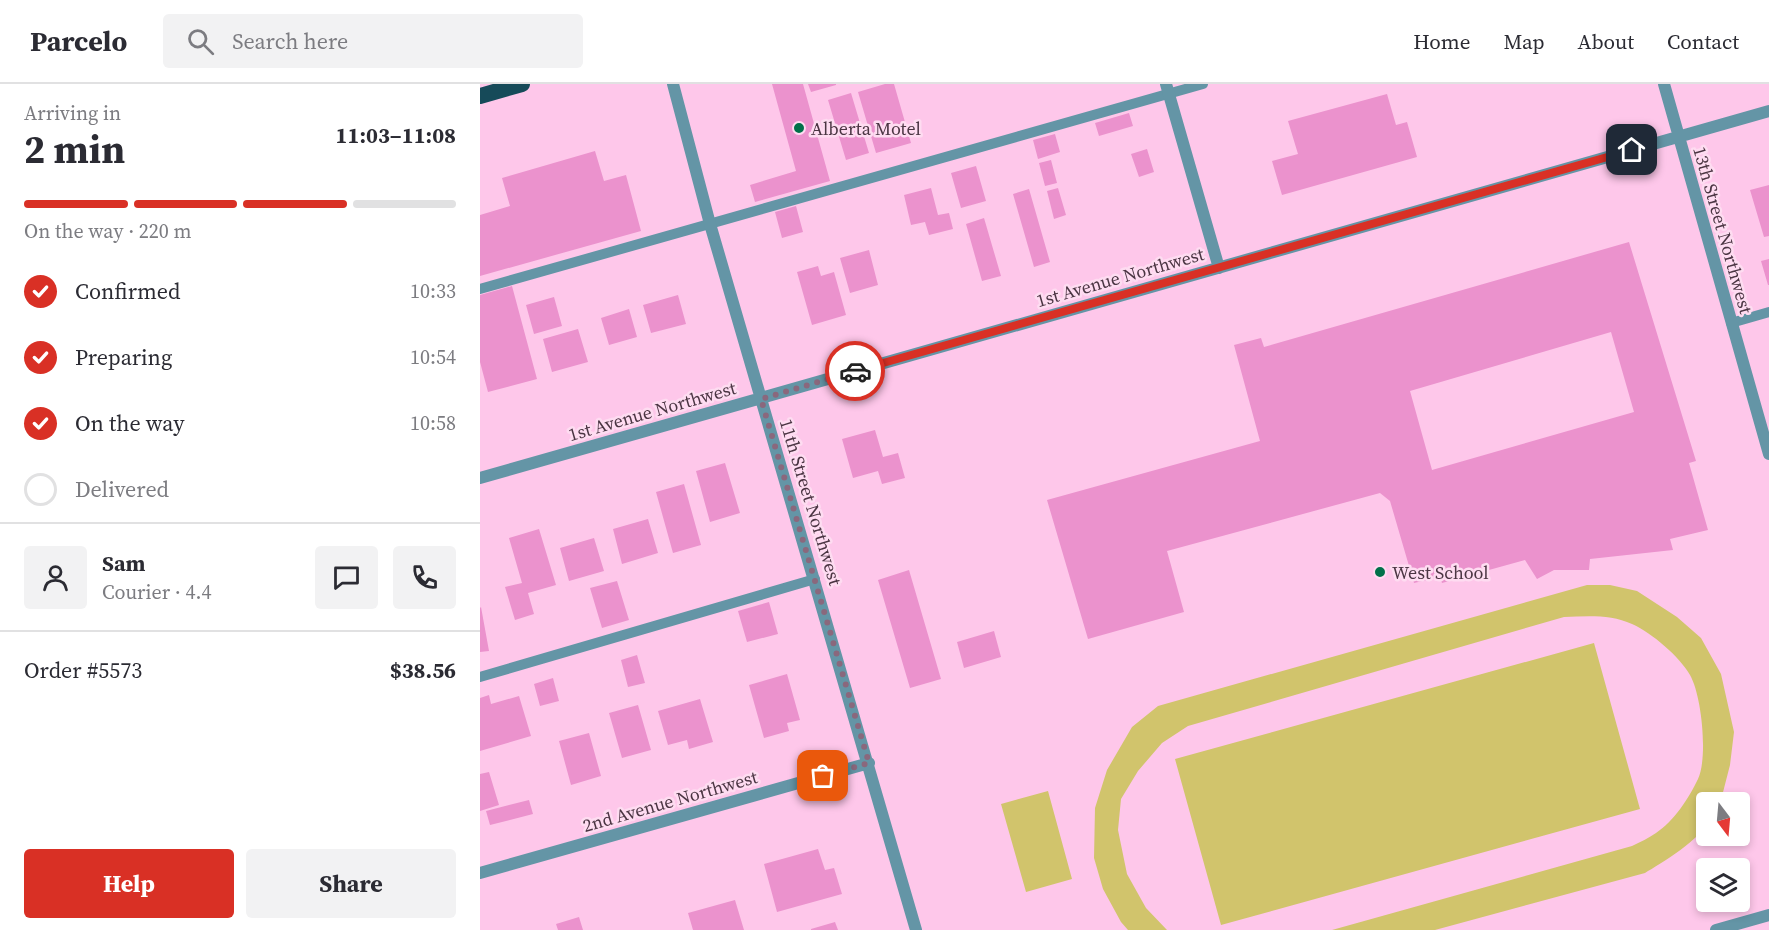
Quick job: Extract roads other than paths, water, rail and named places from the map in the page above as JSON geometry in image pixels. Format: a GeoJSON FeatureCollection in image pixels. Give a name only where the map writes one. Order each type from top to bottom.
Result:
{"type":"FeatureCollection","features":[{"type":"Feature","properties":{"kind":"highway"},"geometry":{"type":"LineString","coordinates":[[480,96],[522,84]]}},
{"type":"Feature","properties":{"kind":"street","name":"11th Street Northwest"},"geometry":{"type":"LineString","coordinates":[[673,84],[761,399],[916,930]]}},
{"type":"Feature","properties":{"kind":"street","name":"13th Street Northwest"},"geometry":{"type":"LineString","coordinates":[[1664,84],[1769,454]]}},
{"type":"Feature","properties":{"kind":"street"},"geometry":{"type":"LineString","coordinates":[[1168,89],[1219,268]]}},
{"type":"Feature","properties":{"kind":"street","name":"1st Avenue Northwest"},"geometry":{"type":"LineString","coordinates":[[480,478],[1769,111]]}},
{"type":"Feature","properties":{"kind":"street","name":"2nd Avenue Northwest"},"geometry":{"type":"LineString","coordinates":[[480,873],[869,763]]}},
{"type":"Feature","properties":{"kind":"street"},"geometry":{"type":"LineString","coordinates":[[1716,930],[1769,915]]}},
{"type":"Feature","properties":{"kind":"lane"},"geometry":{"type":"LineString","coordinates":[[480,289],[711,224],[1168,89],[1203,84]]}},
{"type":"Feature","properties":{"kind":"lane"},"geometry":{"type":"LineString","coordinates":[[1731,323],[1769,312]]}},
{"type":"Feature","properties":{"kind":"lane"},"geometry":{"type":"LineString","coordinates":[[480,677],[815,579]]}},
{"type":"Feature","properties":{"kind":"place","name":"Alberta Motel"},"geometry":{"type":"Point","coordinates":[799,128]}},
{"type":"Feature","properties":{"kind":"place","name":"West School"},"geometry":{"type":"Point","coordinates":[1380,572]}}]}
